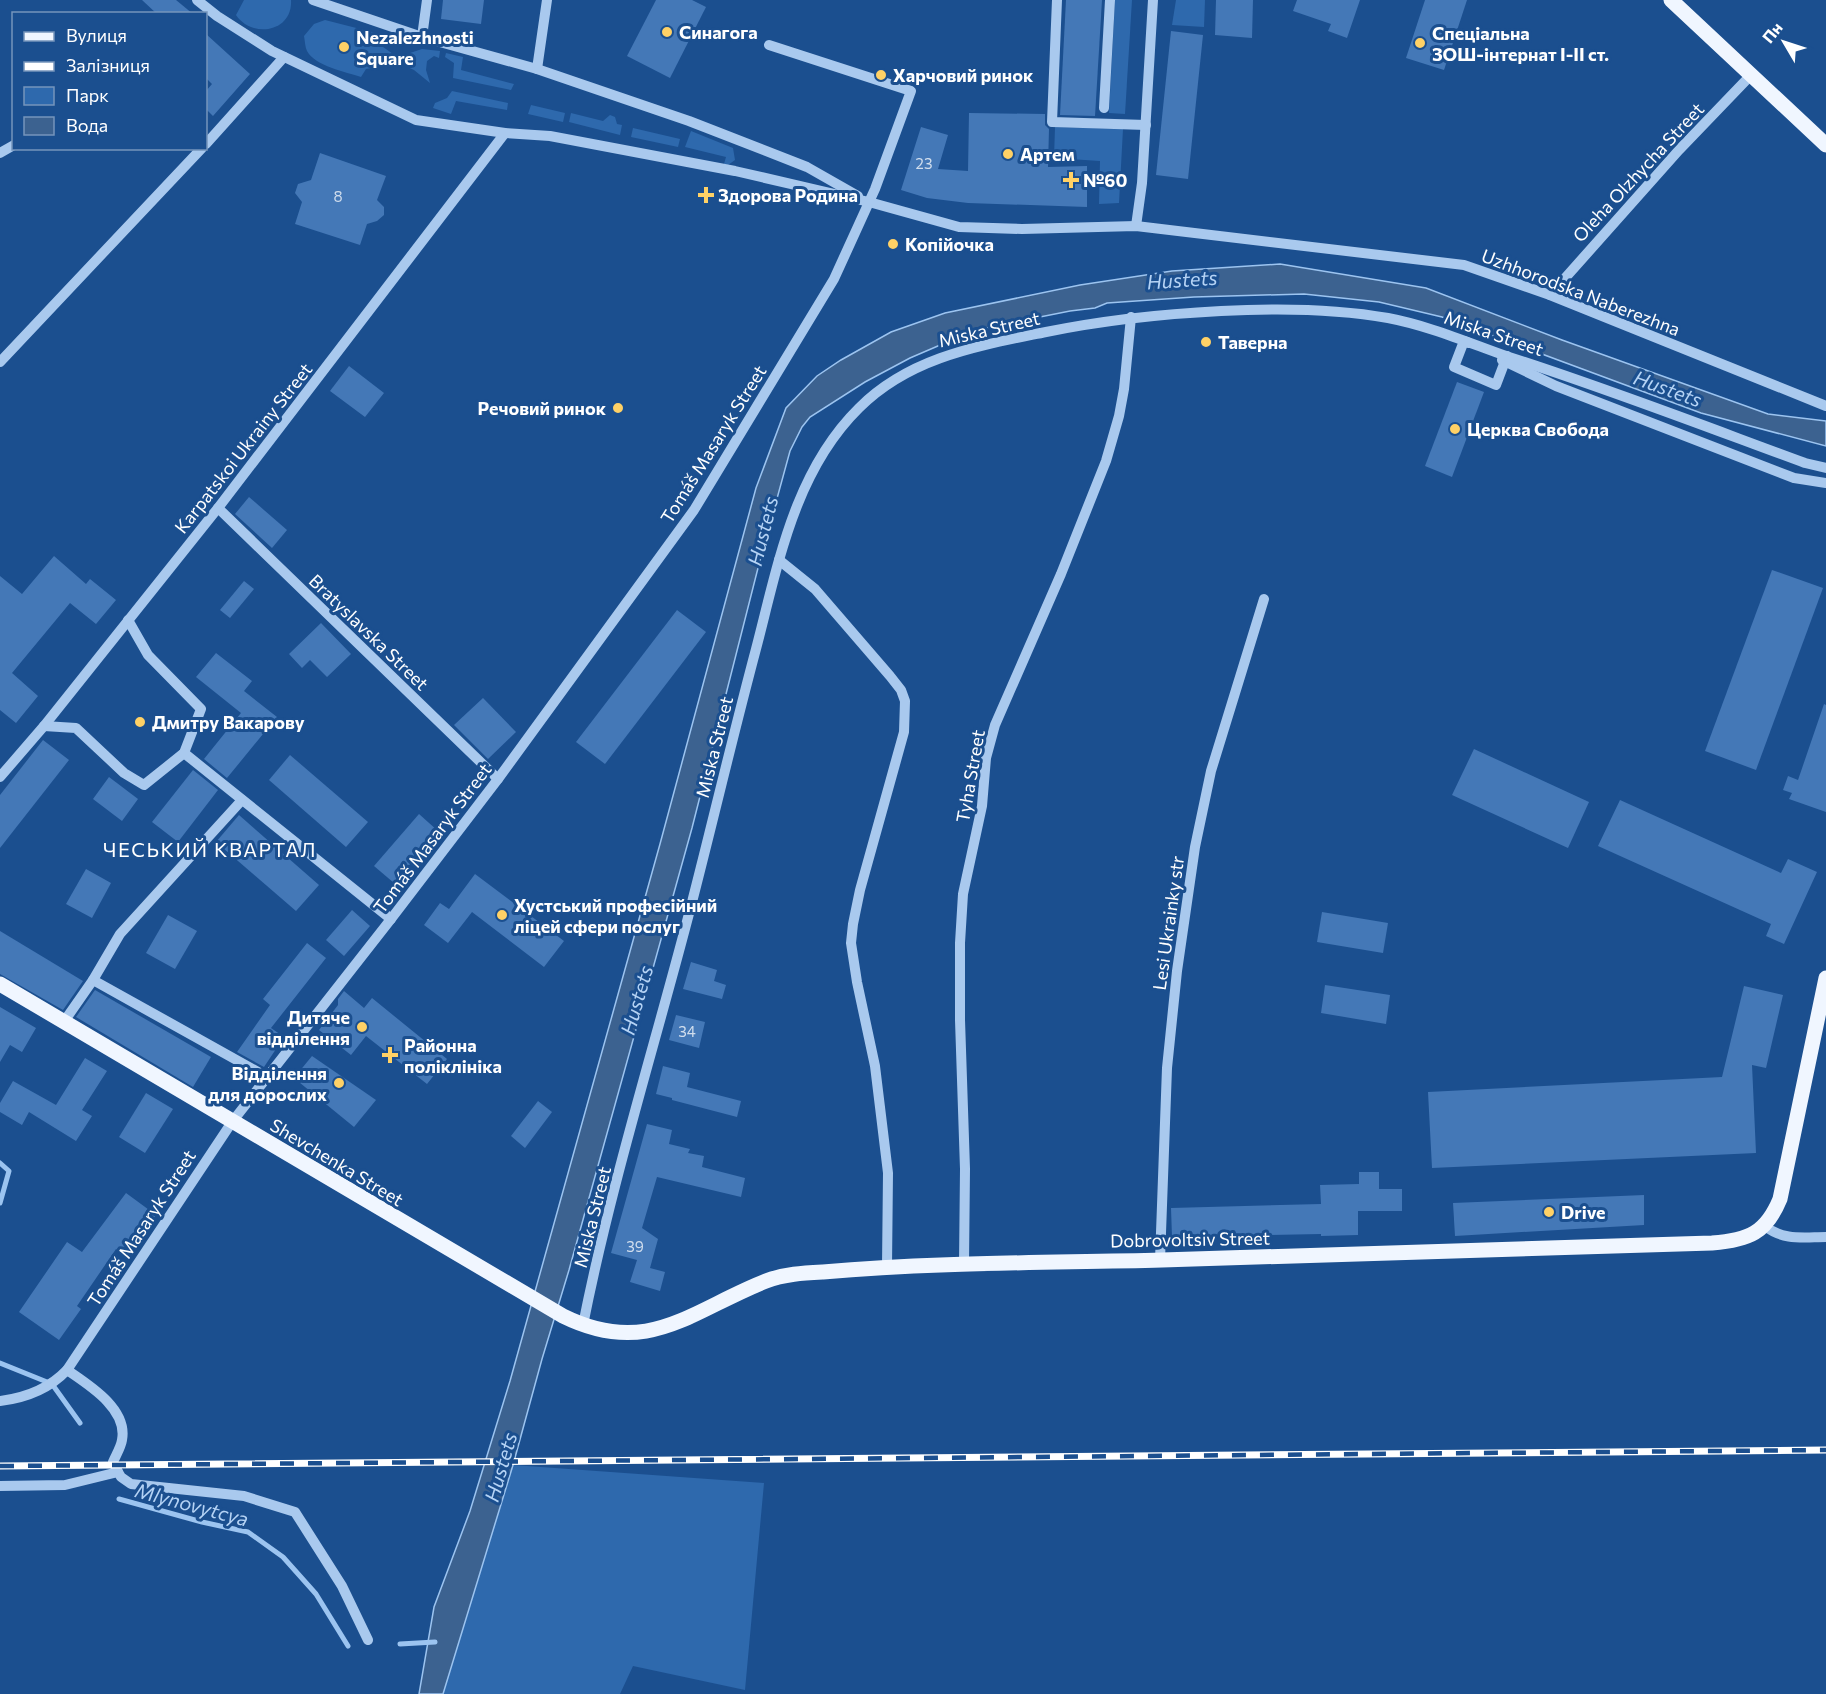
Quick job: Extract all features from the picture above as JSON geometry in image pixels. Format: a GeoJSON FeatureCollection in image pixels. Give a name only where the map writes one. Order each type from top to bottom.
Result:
{"type":"FeatureCollection","features":[{"type":"Feature","properties":{"kind":"main road"},"geometry":{"type":"LineString","coordinates":[[1671,0],[1826,145]]}},
{"type":"Feature","properties":{"kind":"main road"},"geometry":{"type":"LineString","coordinates":[[1765,1226],[1780,1199],[1826,978]]}},
{"type":"Feature","properties":{"kind":"main road","name":"Shevchenka Street"},"geometry":{"type":"LineString","coordinates":[[0,984],[563,1316]]}},
{"type":"Feature","properties":{"kind":"main road","name":"Dobrovoltsiv Street"},"geometry":{"type":"LineString","coordinates":[[563,1316],[583,1325],[623,1334],[647,1333],[669,1326],[780,1276],[887,1266],[1712,1243],[1737,1240],[1765,1226]]}},
{"type":"Feature","properties":{"kind":"street"},"geometry":{"type":"LineString","coordinates":[[313,0],[422,37],[537,69],[689,121],[796,163],[869,202]]}},
{"type":"Feature","properties":{"kind":"street"},"geometry":{"type":"LineString","coordinates":[[422,37],[427,0]]}},
{"type":"Feature","properties":{"kind":"street"},"geometry":{"type":"LineString","coordinates":[[537,69],[547,0]]}},
{"type":"Feature","properties":{"kind":"street"},"geometry":{"type":"LineString","coordinates":[[1057,0],[1052,122],[1146,125]]}},
{"type":"Feature","properties":{"kind":"street"},"geometry":{"type":"LineString","coordinates":[[1104,108],[1110,0]]}},
{"type":"Feature","properties":{"kind":"street"},"geometry":{"type":"LineString","coordinates":[[211,19],[284,57],[416,120],[505,133],[550,136],[723,168],[869,202],[959,227],[1022,229],[1136,226],[1142,183],[1153,0]]}},
{"type":"Feature","properties":{"kind":"street","name":"Tomáš Masaryk Street"},"geometry":{"type":"LineString","coordinates":[[0,1401],[17,1399],[39,1390],[56,1382],[67,1370],[231,1122],[498,779],[694,510],[834,279],[869,202],[911,91],[769,45]]}},
{"type":"Feature","properties":{"kind":"street"},"geometry":{"type":"LineString","coordinates":[[207,143],[284,57]]}},
{"type":"Feature","properties":{"kind":"street","name":"Oleha Olzhycha Street"},"geometry":{"type":"LineString","coordinates":[[1550,295],[1679,150],[1752,74]]}},
{"type":"Feature","properties":{"kind":"street","name":"Karpatskoi Ukrainy Street"},"geometry":{"type":"LineString","coordinates":[[0,777],[44,726],[218,508],[505,133]]}},
{"type":"Feature","properties":{"kind":"street"},"geometry":{"type":"LineString","coordinates":[[0,362],[199,150]]}},
{"type":"Feature","properties":{"kind":"street","name":"Uzhhorodska Naberezhna"},"geometry":{"type":"LineString","coordinates":[[1136,226],[1464,265],[1550,295],[1826,406]]}},
{"type":"Feature","properties":{"kind":"street","name":"Miska Street"},"geometry":{"type":"LineString","coordinates":[[583,1325],[738,714],[787,533],[814,467],[857,410],[894,380],[935,358],[965,348],[1092,323],[1131,317],[1248,309],[1315,310],[1392,319],[1419,325],[1506,359],[1551,369],[1805,463],[1826,468]]}},
{"type":"Feature","properties":{"kind":"street","name":"Tyha Street"},"geometry":{"type":"LineString","coordinates":[[964,1263],[965,1169],[960,943],[963,894],[982,806],[986,758],[995,725],[1061,574],[1106,462],[1122,398],[1131,317]]}},
{"type":"Feature","properties":{"kind":"street"},"geometry":{"type":"LineString","coordinates":[[1464,341],[1454,367],[1496,385],[1506,359],[1556,386],[1807,481],[1826,485]]}},
{"type":"Feature","properties":{"kind":"street","name":"Bratyslavska Street"},"geometry":{"type":"LineString","coordinates":[[218,508],[498,779]]}},
{"type":"Feature","properties":{"kind":"street"},"geometry":{"type":"LineString","coordinates":[[779,560],[815,589],[890,676],[901,690],[905,701],[904,732],[860,890],[851,943],[875,1066],[888,1173],[887,1266]]}},
{"type":"Feature","properties":{"kind":"street","name":"Lesi Ukrainky str"},"geometry":{"type":"LineString","coordinates":[[1160,1260],[1167,1068],[1177,970],[1195,847],[1211,771],[1264,599]]}},
{"type":"Feature","properties":{"kind":"street"},"geometry":{"type":"LineString","coordinates":[[44,726],[76,728],[124,773],[144,784],[184,753],[201,709],[148,655],[128,620]]}},
{"type":"Feature","properties":{"kind":"street"},"geometry":{"type":"LineString","coordinates":[[184,753],[391,919]]}},
{"type":"Feature","properties":{"kind":"street"},"geometry":{"type":"LineString","coordinates":[[63,1023],[93,980],[120,934],[242,800]]}},
{"type":"Feature","properties":{"kind":"street"},"geometry":{"type":"LineString","coordinates":[[93,980],[267,1077]]}},
{"type":"Feature","properties":{"kind":"street"},"geometry":{"type":"LineString","coordinates":[[1765,1226],[1774,1234],[1784,1237],[1826,1237]]}},
{"type":"Feature","properties":{"kind":"street"},"geometry":{"type":"LineString","coordinates":[[67,1370],[106,1400],[119,1417],[123,1440],[113,1462],[121,1477],[131,1484],[244,1496],[295,1512],[342,1586],[368,1640]]}},
{"type":"Feature","properties":{"kind":"street"},"geometry":{"type":"LineString","coordinates":[[0,1486],[65,1485],[118,1472]]}},
{"type":"Feature","properties":{"kind":"green space"},"geometry":{"type":"Polygon","coordinates":[[[244,0],[291,0],[290,11],[279,25],[261,29],[252,27],[243,23],[236,15],[244,0]]]}},
{"type":"Feature","properties":{"kind":"green space"},"geometry":{"type":"Polygon","coordinates":[[[1115,0],[1132,0],[1125,114],[1109,113],[1115,0]]]}},
{"type":"Feature","properties":{"kind":"green space"},"geometry":{"type":"Polygon","coordinates":[[[1176,0],[1205,0],[1204,27],[1172,25],[1176,0]]]}},
{"type":"Feature","properties":{"kind":"green space"},"geometry":{"type":"Polygon","coordinates":[[[325,20],[376,33],[376,42],[393,54],[390,65],[366,69],[361,77],[317,61],[307,51],[304,36],[314,24],[325,20]]]}},
{"type":"Feature","properties":{"kind":"green space"},"geometry":{"type":"Polygon","coordinates":[[[422,49],[440,51],[439,58],[434,56],[427,61],[426,70],[430,83],[414,70],[403,65],[404,55],[422,49]]]}},
{"type":"Feature","properties":{"kind":"green space"},"geometry":{"type":"Polygon","coordinates":[[[446,53],[463,57],[461,70],[514,84],[511,90],[453,78],[454,63],[445,57],[446,53]]]}},
{"type":"Feature","properties":{"kind":"green space"},"geometry":{"type":"Polygon","coordinates":[[[452,91],[508,103],[507,110],[456,101],[451,114],[433,108],[435,103],[447,98],[452,91]]]}},
{"type":"Feature","properties":{"kind":"green space"},"geometry":{"type":"Polygon","coordinates":[[[531,105],[565,113],[563,122],[528,114],[531,105]]]}},
{"type":"Feature","properties":{"kind":"green space"},"geometry":{"type":"Polygon","coordinates":[[[571,113],[603,121],[610,115],[615,117],[617,124],[622,125],[620,135],[569,122],[571,113]]]}},
{"type":"Feature","properties":{"kind":"green space"},"geometry":{"type":"Polygon","coordinates":[[[1055,127],[1123,129],[1119,203],[1099,204],[1100,161],[1054,158],[1055,127]]]}},
{"type":"Feature","properties":{"kind":"green space"},"geometry":{"type":"Polygon","coordinates":[[[633,128],[680,139],[678,147],[631,137],[633,128]]]}},
{"type":"Feature","properties":{"kind":"green space"},"geometry":{"type":"Polygon","coordinates":[[[691,131],[733,148],[735,160],[728,165],[724,164],[726,157],[685,147],[691,131]]]}},
{"type":"Feature","properties":{"kind":"green space"},"geometry":{"type":"Polygon","coordinates":[[[513,1465],[764,1483],[745,1690],[633,1666],[620,1694],[443,1694],[513,1465]]]}},
{"type":"Feature","properties":{"kind":"water","name":"Hustets"},"geometry":{"type":"Polygon","coordinates":[[[1280,264],[1426,288],[1768,414],[1826,421],[1826,446],[1701,413],[1442,317],[1379,302],[1304,294],[1194,297],[1107,303],[1095,308],[994,326],[968,333],[910,358],[865,382],[810,417],[802,427],[790,451],[692,828],[569,1270],[513,1465],[443,1694],[419,1694],[434,1607],[470,1511],[510,1381],[660,844],[756,488],[786,408],[817,376],[841,360],[891,332],[945,313],[1080,285],[1172,271],[1280,264]]]}},
{"type":"Feature","properties":{"kind":"building"},"geometry":{"type":"Polygon","coordinates":[[[142,0],[176,0],[191,12],[155,12],[142,0]]]}},
{"type":"Feature","properties":{"kind":"building"},"geometry":{"type":"Polygon","coordinates":[[[443,0],[484,0],[481,24],[441,19],[443,0]]]}},
{"type":"Feature","properties":{"kind":"building","name":"Синагога"},"geometry":{"type":"Polygon","coordinates":[[[656,0],[692,0],[706,7],[670,78],[627,56],[656,0]]]}},
{"type":"Feature","properties":{"kind":"building"},"geometry":{"type":"Polygon","coordinates":[[[1066,0],[1102,0],[1095,116],[1060,115],[1066,0]]]}},
{"type":"Feature","properties":{"kind":"building"},"geometry":{"type":"Polygon","coordinates":[[[1216,0],[1253,0],[1252,38],[1215,35],[1216,0]]]}},
{"type":"Feature","properties":{"kind":"building"},"geometry":{"type":"Polygon","coordinates":[[[1297,0],[1360,0],[1347,38],[1328,31],[1331,24],[1293,11],[1297,0]]]}},
{"type":"Feature","properties":{"kind":"building"},"geometry":{"type":"Polygon","coordinates":[[[1425,0],[1467,0],[1444,70],[1406,58],[1425,0]]]}},
{"type":"Feature","properties":{"kind":"building"},"geometry":{"type":"Polygon","coordinates":[[[1171,31],[1203,35],[1188,179],[1156,175],[1171,31]]]}},
{"type":"Feature","properties":{"kind":"building"},"geometry":{"type":"Polygon","coordinates":[[[207,35],[250,74],[213,116],[207,110],[207,90],[212,84],[207,79],[207,35]]]}},
{"type":"Feature","properties":{"kind":"building","name":"Артем"},"geometry":{"type":"Polygon","coordinates":[[[969,113],[1045,114],[1045,125],[1049,129],[1048,167],[1087,166],[1087,207],[968,203],[927,198],[901,190],[921,127],[948,135],[938,169],[968,171],[969,113]]]}},
{"type":"Feature","properties":{"kind":"building"},"geometry":{"type":"Polygon","coordinates":[[[320,153],[386,176],[377,200],[384,207],[384,215],[377,221],[367,224],[360,245],[295,224],[302,202],[295,193],[298,184],[311,180],[320,153]]]}},
{"type":"Feature","properties":{"kind":"building"},"geometry":{"type":"Polygon","coordinates":[[[349,366],[384,393],[365,417],[330,391],[349,366]]]}},
{"type":"Feature","properties":{"kind":"building","name":"Церква Свобода"},"geometry":{"type":"Polygon","coordinates":[[[1457,382],[1484,392],[1452,477],[1425,466],[1457,382]]]}},
{"type":"Feature","properties":{"kind":"building"},"geometry":{"type":"Polygon","coordinates":[[[249,497],[287,530],[272,548],[235,514],[249,497]]]}},
{"type":"Feature","properties":{"kind":"building"},"geometry":{"type":"Polygon","coordinates":[[[54,556],[86,584],[90,579],[116,600],[96,624],[70,603],[12,673],[38,696],[16,723],[0,710],[0,576],[22,594],[54,556]]]}},
{"type":"Feature","properties":{"kind":"building"},"geometry":{"type":"Polygon","coordinates":[[[1772,570],[1823,588],[1756,770],[1705,751],[1772,570]]]}},
{"type":"Feature","properties":{"kind":"building"},"geometry":{"type":"Polygon","coordinates":[[[244,581],[254,589],[230,618],[220,610],[244,581]]]}},
{"type":"Feature","properties":{"kind":"building"},"geometry":{"type":"Polygon","coordinates":[[[677,610],[706,632],[605,764],[576,742],[677,610]]]}},
{"type":"Feature","properties":{"kind":"building"},"geometry":{"type":"Polygon","coordinates":[[[321,623],[351,654],[327,677],[310,660],[302,668],[289,654],[321,623]]]}},
{"type":"Feature","properties":{"kind":"building"},"geometry":{"type":"Polygon","coordinates":[[[216,653],[252,681],[244,691],[277,717],[227,778],[204,759],[241,713],[196,677],[216,653]]]}},
{"type":"Feature","properties":{"kind":"building"},"geometry":{"type":"Polygon","coordinates":[[[483,698],[516,732],[488,759],[454,725],[483,698]]]}},
{"type":"Feature","properties":{"kind":"building"},"geometry":{"type":"Polygon","coordinates":[[[1824,704],[1826,705],[1826,812],[1789,799],[1792,793],[1783,790],[1788,776],[1798,780],[1824,704]]]}},
{"type":"Feature","properties":{"kind":"building"},"geometry":{"type":"Polygon","coordinates":[[[43,740],[69,760],[0,848],[0,795],[43,740]]]}},
{"type":"Feature","properties":{"kind":"building"},"geometry":{"type":"Polygon","coordinates":[[[1474,749],[1589,802],[1568,848],[1452,795],[1474,749]]]}},
{"type":"Feature","properties":{"kind":"building"},"geometry":{"type":"Polygon","coordinates":[[[290,755],[368,822],[346,847],[269,780],[290,755]]]}},
{"type":"Feature","properties":{"kind":"building"},"geometry":{"type":"Polygon","coordinates":[[[193,770],[218,790],[178,842],[152,822],[193,770]]]}},
{"type":"Feature","properties":{"kind":"building"},"geometry":{"type":"Polygon","coordinates":[[[109,777],[138,799],[122,821],[93,799],[109,777]]]}},
{"type":"Feature","properties":{"kind":"building"},"geometry":{"type":"Polygon","coordinates":[[[1620,800],[1781,873],[1788,859],[1817,872],[1784,944],[1766,936],[1771,924],[1598,846],[1620,800]]]}},
{"type":"Feature","properties":{"kind":"building"},"geometry":{"type":"Polygon","coordinates":[[[419,814],[438,831],[394,883],[374,866],[419,814]]]}},
{"type":"Feature","properties":{"kind":"building"},"geometry":{"type":"Polygon","coordinates":[[[239,815],[319,885],[296,911],[216,842],[239,815]]]}},
{"type":"Feature","properties":{"kind":"building"},"geometry":{"type":"Polygon","coordinates":[[[86,869],[111,883],[92,918],[66,904],[86,869]]]}},
{"type":"Feature","properties":{"kind":"building"},"geometry":{"type":"Polygon","coordinates":[[[475,874],[564,941],[544,967],[472,912],[448,943],[424,925],[440,903],[449,909],[475,874]]]}},
{"type":"Feature","properties":{"kind":"building"},"geometry":{"type":"Polygon","coordinates":[[[352,910],[370,926],[344,956],[326,940],[352,910]]]}},
{"type":"Feature","properties":{"kind":"building"},"geometry":{"type":"Polygon","coordinates":[[[1322,912],[1388,923],[1383,953],[1317,942],[1322,912]]]}},
{"type":"Feature","properties":{"kind":"building"},"geometry":{"type":"Polygon","coordinates":[[[168,915],[197,931],[175,969],[146,953],[168,915]]]}},
{"type":"Feature","properties":{"kind":"building"},"geometry":{"type":"Polygon","coordinates":[[[0,931],[83,981],[63,1010],[0,974],[0,931]]]}},
{"type":"Feature","properties":{"kind":"building"},"geometry":{"type":"Polygon","coordinates":[[[307,943],[326,958],[271,1028],[284,1037],[264,1067],[237,1052],[270,1005],[263,999],[307,943]]]}},
{"type":"Feature","properties":{"kind":"building"},"geometry":{"type":"Polygon","coordinates":[[[691,962],[717,970],[714,981],[726,985],[722,999],[683,989],[691,962]]]}},
{"type":"Feature","properties":{"kind":"building"},"geometry":{"type":"Polygon","coordinates":[[[1325,985],[1390,995],[1386,1024],[1321,1013],[1325,985]]]}},
{"type":"Feature","properties":{"kind":"building"},"geometry":{"type":"Polygon","coordinates":[[[1744,986],[1783,995],[1766,1068],[1752,1065],[1756,1153],[1432,1168],[1428,1092],[1722,1077],[1744,986]]]}},
{"type":"Feature","properties":{"kind":"building"},"geometry":{"type":"Polygon","coordinates":[[[95,990],[211,1057],[193,1087],[76,1017],[95,990]]]}},
{"type":"Feature","properties":{"kind":"building"},"geometry":{"type":"Polygon","coordinates":[[[344,991],[364,1008],[372,998],[447,1059],[427,1084],[366,1036],[351,1055],[319,1030],[338,1005],[338,999],[344,991]]]}},
{"type":"Feature","properties":{"kind":"building"},"geometry":{"type":"Polygon","coordinates":[[[0,1007],[36,1028],[22,1052],[10,1045],[0,1062],[0,1007]]]}},
{"type":"Feature","properties":{"kind":"building"},"geometry":{"type":"Polygon","coordinates":[[[676,1015],[705,1022],[699,1048],[669,1040],[676,1015]]]}},
{"type":"Feature","properties":{"kind":"building","name":"Відділення для дорослих"},"geometry":{"type":"Polygon","coordinates":[[[312,1056],[376,1100],[354,1127],[294,1078],[312,1056]]]}},
{"type":"Feature","properties":{"kind":"building"},"geometry":{"type":"Polygon","coordinates":[[[85,1058],[107,1071],[82,1110],[92,1116],[76,1141],[29,1112],[22,1125],[0,1112],[0,1103],[13,1081],[56,1105],[85,1058]]]}},
{"type":"Feature","properties":{"kind":"building"},"geometry":{"type":"Polygon","coordinates":[[[663,1066],[690,1073],[687,1087],[741,1101],[737,1117],[656,1094],[663,1066]]]}},
{"type":"Feature","properties":{"kind":"building"},"geometry":{"type":"Polygon","coordinates":[[[146,1093],[173,1109],[145,1153],[119,1137],[146,1093]]]}},
{"type":"Feature","properties":{"kind":"building"},"geometry":{"type":"Polygon","coordinates":[[[538,1101],[552,1112],[525,1148],[511,1136],[538,1101]]]}},
{"type":"Feature","properties":{"kind":"building"},"geometry":{"type":"Polygon","coordinates":[[[647,1124],[672,1130],[669,1144],[690,1149],[688,1153],[704,1156],[702,1167],[745,1178],[741,1197],[657,1177],[642,1228],[658,1239],[650,1268],[665,1272],[660,1291],[630,1282],[637,1260],[611,1253],[647,1124]]]}},
{"type":"Feature","properties":{"kind":"building"},"geometry":{"type":"Polygon","coordinates":[[[1359,1172],[1379,1172],[1379,1189],[1402,1189],[1402,1211],[1358,1211],[1358,1235],[1172,1237],[1171,1208],[1321,1204],[1320,1185],[1359,1184],[1359,1172]]]}},
{"type":"Feature","properties":{"kind":"building"},"geometry":{"type":"Polygon","coordinates":[[[126,1193],[156,1215],[125,1256],[116,1249],[77,1306],[81,1309],[59,1340],[19,1312],[67,1242],[82,1252],[126,1193]]]}},
{"type":"Feature","properties":{"kind":"building","name":"Drive"},"geometry":{"type":"Polygon","coordinates":[[[1644,1195],[1644,1225],[1455,1236],[1453,1203],[1644,1195]]]}},
{"type":"Feature","properties":{"kind":"waterway","name":"Mlynovytcya"},"geometry":{"type":"LineString","coordinates":[[0,1163],[9,1171],[0,1203]]}},
{"type":"Feature","properties":{"kind":"waterway","name":"Mlynovytcya"},"geometry":{"type":"LineString","coordinates":[[0,1363],[52,1384],[80,1423]]}},
{"type":"Feature","properties":{"kind":"waterway","name":"Mlynovytcya"},"geometry":{"type":"LineString","coordinates":[[119,1499],[248,1532],[283,1557],[316,1594],[348,1646]]}},
{"type":"Feature","properties":{"kind":"waterway","name":"Mlynovytcya"},"geometry":{"type":"LineString","coordinates":[[400,1644],[435,1642]]}},
{"type":"Feature","properties":{"kind":"railway"},"geometry":{"type":"LineString","coordinates":[[0,1466],[1826,1450]]}},
{"type":"Feature","properties":{"kind":"place","name":"Синагога"},"geometry":{"type":"Point","coordinates":[667,32]}},
{"type":"Feature","properties":{"kind":"place","name":"Спеціальна ЗОШ-інтернат І-ІІ ст."},"geometry":{"type":"Point","coordinates":[1420,43]}},
{"type":"Feature","properties":{"kind":"place","name":"Nezalezhnosti Square"},"geometry":{"type":"Point","coordinates":[344,47]}},
{"type":"Feature","properties":{"kind":"place","name":"Харчовий ринок"},"geometry":{"type":"Point","coordinates":[881,75]}},
{"type":"Feature","properties":{"kind":"place","name":"Артем"},"geometry":{"type":"Point","coordinates":[1008,154]}},
{"type":"Feature","properties":{"kind":"place","name":"№60"},"geometry":{"type":"Point","coordinates":[1071,180]}},
{"type":"Feature","properties":{"kind":"place","name":"Здорова Родина"},"geometry":{"type":"Point","coordinates":[706,195]}},
{"type":"Feature","properties":{"kind":"place","name":"Копійочка"},"geometry":{"type":"Point","coordinates":[893,244]}},
{"type":"Feature","properties":{"kind":"place","name":"Таверна"},"geometry":{"type":"Point","coordinates":[1206,342]}},
{"type":"Feature","properties":{"kind":"place","name":"Речовий ринок"},"geometry":{"type":"Point","coordinates":[618,408]}},
{"type":"Feature","properties":{"kind":"place","name":"Церква Свобода"},"geometry":{"type":"Point","coordinates":[1455,429]}},
{"type":"Feature","properties":{"kind":"place","name":"Дмитру Вакарову"},"geometry":{"type":"Point","coordinates":[140,722]}},
{"type":"Feature","properties":{"kind":"place","name":"Хустський професійний ліцей сфери послуг"},"geometry":{"type":"Point","coordinates":[502,915]}},
{"type":"Feature","properties":{"kind":"place","name":"Дитяче відділення"},"geometry":{"type":"Point","coordinates":[362,1027]}},
{"type":"Feature","properties":{"kind":"place","name":"Районна поліклініка"},"geometry":{"type":"Point","coordinates":[390,1055]}},
{"type":"Feature","properties":{"kind":"place","name":"Відділення для дорослих"},"geometry":{"type":"Point","coordinates":[339,1083]}},
{"type":"Feature","properties":{"kind":"place","name":"Drive"},"geometry":{"type":"Point","coordinates":[1549,1212]}},
{"type":"Feature","properties":{"kind":"district","name":"ЧЕСЬКИЙ КВАРТАЛ"},"geometry":{"type":"Point","coordinates":[210,849]}}]}
